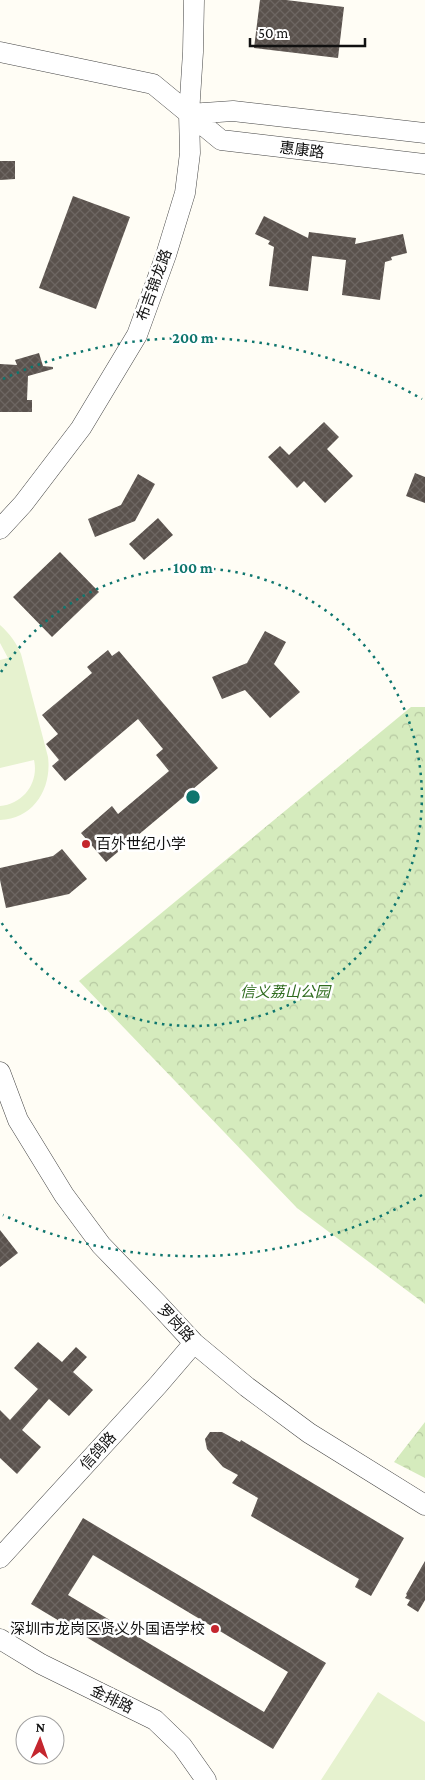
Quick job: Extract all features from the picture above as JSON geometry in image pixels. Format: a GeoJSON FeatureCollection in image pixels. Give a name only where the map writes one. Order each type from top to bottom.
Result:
{"type":"FeatureCollection","features":[{"type":"Feature","properties":{"kind":"street","name":"布吉锦龙路"},"geometry":{"type":"LineString","coordinates":[[0,528],[23,504],[82,428],[137,335],[166,255],[185,193],[190,153],[188,114],[193,52],[194,0]]}},
{"type":"Feature","properties":{"kind":"street","name":"惠康路"},"geometry":{"type":"LineString","coordinates":[[0,52],[152,84],[221,140],[425,164]]}},
{"type":"Feature","properties":{"kind":"street","name":"惠康路"},"geometry":{"type":"LineString","coordinates":[[188,114],[232,111],[425,133]]}},
{"type":"Feature","properties":{"kind":"street","name":"罗岗路"},"geometry":{"type":"LineString","coordinates":[[0,1072],[18,1120],[64,1195],[101,1245],[194,1343],[247,1387],[309,1433],[425,1505]]}},
{"type":"Feature","properties":{"kind":"street","name":"信鸽路"},"geometry":{"type":"LineString","coordinates":[[0,1558],[194,1343]]}},
{"type":"Feature","properties":{"kind":"street","name":"金排路"},"geometry":{"type":"LineString","coordinates":[[0,1639],[41,1664],[155,1720],[182,1746],[206,1780]]}},
{"type":"Feature","properties":{"kind":"green space"},"geometry":{"type":"Polygon","coordinates":[[[0,625],[12,638],[21,654],[48,757],[48,769],[44,790],[31,808],[12,818],[0,820],[0,806],[16,801],[28,791],[32,784],[35,768],[34,760],[0,768],[0,660],[8,658],[0,643],[0,625]]]}},
{"type":"Feature","properties":{"kind":"green space","name":"信义荔山公园"},"geometry":{"type":"Polygon","coordinates":[[[411,707],[425,707],[425,1304],[297,1208],[79,981],[411,707]]]}},
{"type":"Feature","properties":{"kind":"green space"},"geometry":{"type":"Polygon","coordinates":[[[425,1422],[425,1478],[394,1462],[425,1422]]]}},
{"type":"Feature","properties":{"kind":"green space"},"geometry":{"type":"Polygon","coordinates":[[[378,1692],[425,1722],[425,1780],[321,1780],[378,1692]]]}},
{"type":"Feature","properties":{"kind":"building"},"geometry":{"type":"Polygon","coordinates":[[[260,0],[286,0],[344,7],[338,58],[254,48],[260,0]]]}},
{"type":"Feature","properties":{"kind":"building"},"geometry":{"type":"Polygon","coordinates":[[[0,161],[15,161],[15,179],[0,180],[0,161]]]}},
{"type":"Feature","properties":{"kind":"building"},"geometry":{"type":"Polygon","coordinates":[[[73,196],[130,217],[96,309],[39,288],[73,196]]]}},
{"type":"Feature","properties":{"kind":"building"},"geometry":{"type":"Polygon","coordinates":[[[264,216],[308,238],[309,232],[356,238],[355,244],[403,234],[407,253],[391,257],[392,260],[385,262],[380,300],[342,295],[346,260],[312,256],[308,291],[269,286],[274,247],[268,244],[270,241],[255,234],[264,216]]]}},
{"type":"Feature","properties":{"kind":"building"},"geometry":{"type":"Polygon","coordinates":[[[39,353],[43,366],[53,367],[53,369],[28,376],[27,400],[32,400],[32,412],[0,412],[0,364],[17,365],[15,360],[39,353]]]}},
{"type":"Feature","properties":{"kind":"building"},"geometry":{"type":"Polygon","coordinates":[[[324,422],[339,437],[327,449],[353,476],[325,503],[304,481],[297,488],[268,457],[280,446],[289,455],[324,422]]]}},
{"type":"Feature","properties":{"kind":"building"},"geometry":{"type":"Polygon","coordinates":[[[415,473],[425,477],[425,503],[406,496],[415,473]]]}},
{"type":"Feature","properties":{"kind":"building"},"geometry":{"type":"Polygon","coordinates":[[[138,474],[155,484],[135,521],[95,537],[88,519],[121,505],[138,474]]]}},
{"type":"Feature","properties":{"kind":"building"},"geometry":{"type":"Polygon","coordinates":[[[158,518],[173,535],[144,560],[129,544],[158,518]]]}},
{"type":"Feature","properties":{"kind":"building"},"geometry":{"type":"Polygon","coordinates":[[[60,552],[99,592],[52,637],[13,597],[60,552]]]}},
{"type":"Feature","properties":{"kind":"building"},"geometry":{"type":"Polygon","coordinates":[[[265,631],[286,642],[274,664],[300,692],[270,718],[245,690],[222,699],[212,677],[247,663],[265,631]]]}},
{"type":"Feature","properties":{"kind":"building"},"geometry":{"type":"Polygon","coordinates":[[[108,650],[112,656],[119,651],[218,768],[106,862],[81,833],[112,806],[118,814],[169,771],[156,755],[163,749],[138,719],[65,781],[52,766],[59,760],[46,744],[58,734],[42,715],[92,673],[87,667],[108,650]]]}},
{"type":"Feature","properties":{"kind":"building"},"geometry":{"type":"Polygon","coordinates":[[[62,849],[87,879],[69,894],[6,908],[0,880],[0,868],[53,856],[62,849]]]}},
{"type":"Feature","properties":{"kind":"building"},"geometry":{"type":"Polygon","coordinates":[[[0,1230],[18,1253],[0,1267],[0,1230]]]}},
{"type":"Feature","properties":{"kind":"building"},"geometry":{"type":"Polygon","coordinates":[[[38,1342],[62,1362],[76,1347],[87,1357],[73,1372],[93,1390],[69,1416],[49,1399],[22,1430],[41,1447],[17,1474],[0,1458],[0,1410],[10,1420],[38,1389],[14,1368],[38,1342]]]}},
{"type":"Feature","properties":{"kind":"building"},"geometry":{"type":"Polygon","coordinates":[[[210,1432],[222,1432],[240,1442],[241,1440],[404,1538],[371,1596],[355,1587],[359,1579],[251,1516],[258,1498],[232,1483],[238,1475],[223,1467],[207,1449],[205,1439],[210,1432]]]}},
{"type":"Feature","properties":{"kind":"building"},"geometry":{"type":"Polygon","coordinates":[[[83,1518],[326,1663],[273,1749],[31,1604],[83,1518]],[[93,1555],[68,1595],[264,1712],[288,1672],[93,1555]]]}},
{"type":"Feature","properties":{"kind":"building"},"geometry":{"type":"Polygon","coordinates":[[[425,1561],[425,1600],[418,1612],[407,1605],[410,1600],[405,1598],[425,1561]]]}},
{"type":"Feature","properties":{"kind":"place","name":"百外世纪小学"},"geometry":{"type":"Point","coordinates":[86,844]}},
{"type":"Feature","properties":{"kind":"place","name":"深圳市龙岗区贤义外国语学校"},"geometry":{"type":"Point","coordinates":[215,1629]}}]}
